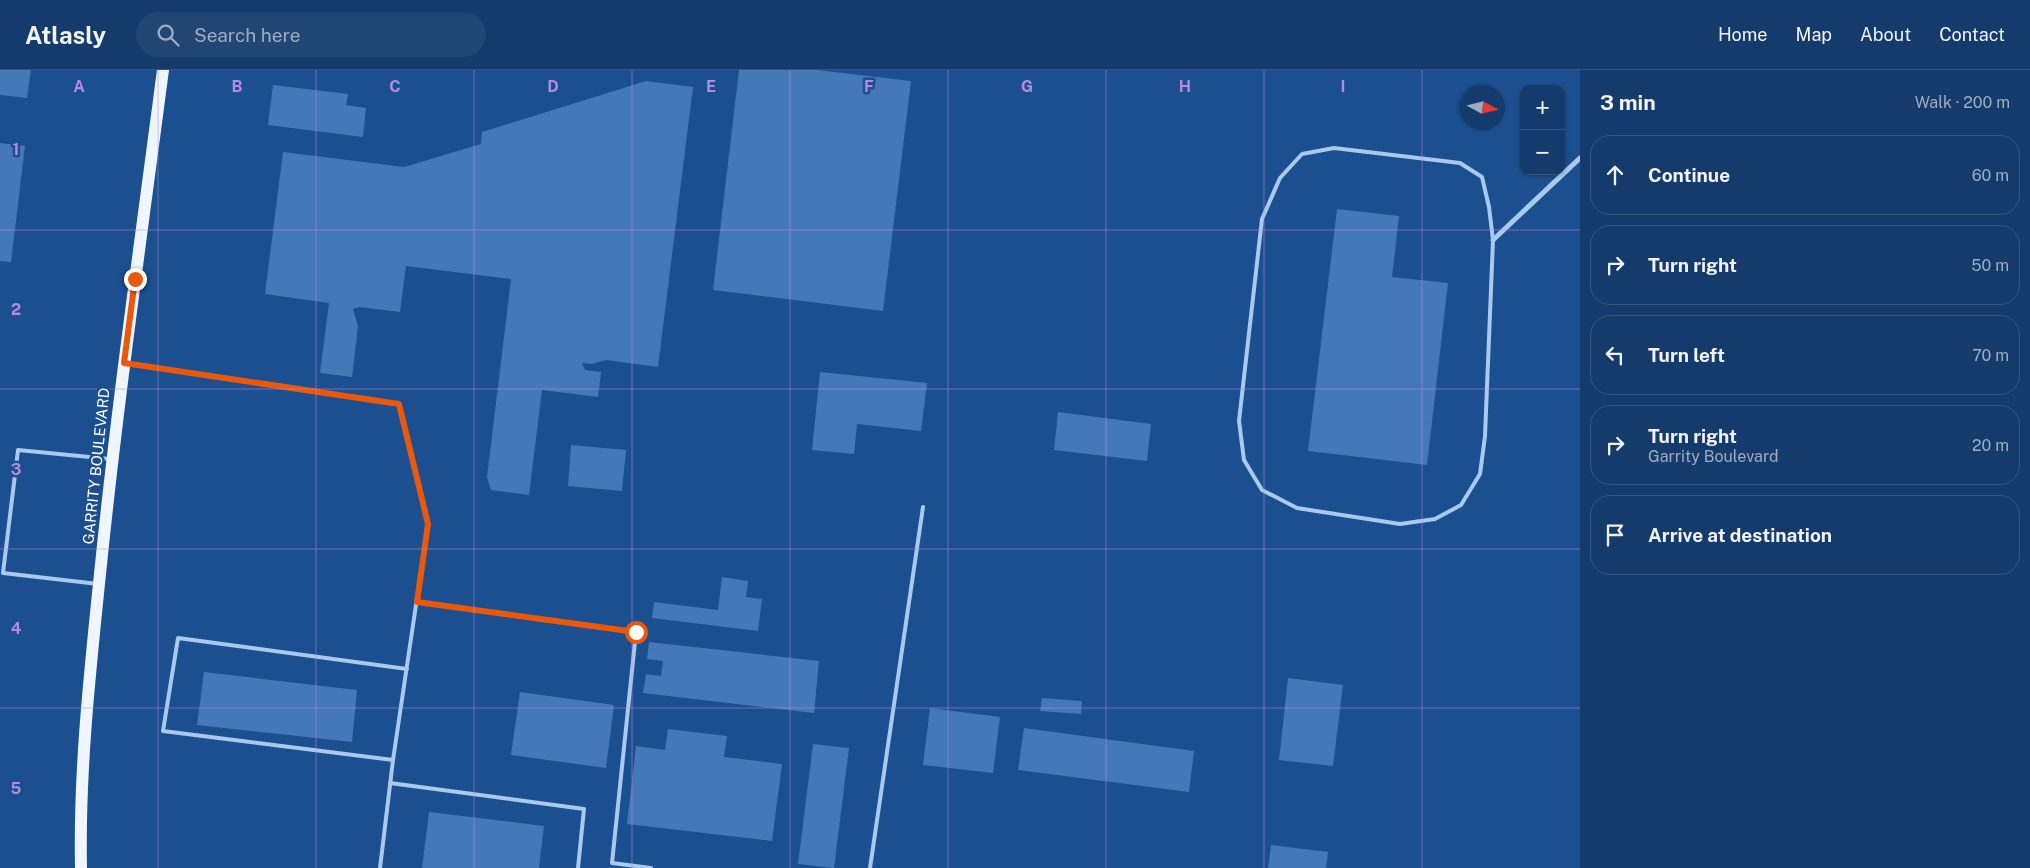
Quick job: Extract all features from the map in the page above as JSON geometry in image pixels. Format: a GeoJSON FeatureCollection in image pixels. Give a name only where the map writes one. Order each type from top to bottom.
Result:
{"type":"FeatureCollection","features":[{"type":"Feature","properties":{"kind":"main road","name":"GARRITY BOULEVARD"},"geometry":{"type":"LineString","coordinates":[[81,868],[80,814],[99,584],[112,459],[163,70]]}},
{"type":"Feature","properties":{"kind":"street"},"geometry":{"type":"LineString","coordinates":[[1493,240],[1580,158]]}},
{"type":"Feature","properties":{"kind":"lane"},"geometry":{"type":"LineString","coordinates":[[1334,148],[1460,163],[1482,177],[1490,207],[1493,240],[1485,436],[1480,474],[1461,505],[1435,519],[1400,524],[1297,508],[1262,490],[1244,460],[1240,421],[1262,220],[1280,178],[1302,154],[1334,148]]}},
{"type":"Feature","properties":{"kind":"lane"},"geometry":{"type":"LineString","coordinates":[[124,363],[399,404],[428,524],[393,760],[380,868]]}},
{"type":"Feature","properties":{"kind":"lane"},"geometry":{"type":"LineString","coordinates":[[99,584],[4,573],[18,450],[112,459]]}},
{"type":"Feature","properties":{"kind":"lane"},"geometry":{"type":"LineString","coordinates":[[870,868],[923,507]]}},
{"type":"Feature","properties":{"kind":"lane"},"geometry":{"type":"LineString","coordinates":[[417,602],[636,632],[612,863],[651,868]]}},
{"type":"Feature","properties":{"kind":"lane"},"geometry":{"type":"LineString","coordinates":[[393,760],[163,730],[178,638],[407,669]]}},
{"type":"Feature","properties":{"kind":"lane"},"geometry":{"type":"LineString","coordinates":[[390,783],[584,809],[578,868]]}},
{"type":"Feature","properties":{"kind":"building"},"geometry":{"type":"Polygon","coordinates":[[[0,70],[31,70],[27,98],[0,95],[0,70]]]}},
{"type":"Feature","properties":{"kind":"building"},"geometry":{"type":"Polygon","coordinates":[[[739,70],[817,70],[911,81],[883,311],[713,290],[739,70]]]}},
{"type":"Feature","properties":{"kind":"building"},"geometry":{"type":"Polygon","coordinates":[[[646,81],[693,87],[658,367],[606,360],[592,364],[582,363],[585,370],[601,372],[598,397],[542,390],[529,495],[491,490],[487,477],[511,279],[406,266],[400,312],[359,307],[353,309],[358,326],[352,377],[320,373],[329,303],[265,294],[283,152],[404,167],[481,144],[482,132],[646,81]]]}},
{"type":"Feature","properties":{"kind":"building"},"geometry":{"type":"Polygon","coordinates":[[[273,85],[348,94],[346,105],[366,108],[363,137],[268,125],[273,85]]]}},
{"type":"Feature","properties":{"kind":"building"},"geometry":{"type":"Polygon","coordinates":[[[0,143],[25,146],[11,262],[0,261],[0,143]]]}},
{"type":"Feature","properties":{"kind":"building"},"geometry":{"type":"Polygon","coordinates":[[[1337,209],[1399,216],[1392,277],[1448,283],[1427,465],[1308,451],[1337,209]]]}},
{"type":"Feature","properties":{"kind":"building"},"geometry":{"type":"Polygon","coordinates":[[[820,372],[927,383],[921,431],[857,424],[854,454],[812,450],[820,372]]]}},
{"type":"Feature","properties":{"kind":"building"},"geometry":{"type":"Polygon","coordinates":[[[1058,412],[1151,424],[1147,461],[1054,450],[1058,412]]]}},
{"type":"Feature","properties":{"kind":"building"},"geometry":{"type":"Polygon","coordinates":[[[571,445],[626,450],[622,491],[568,486],[571,445]]]}},
{"type":"Feature","properties":{"kind":"building"},"geometry":{"type":"Polygon","coordinates":[[[722,577],[748,581],[746,597],[762,599],[758,631],[652,618],[654,602],[718,610],[722,577]]]}},
{"type":"Feature","properties":{"kind":"building"},"geometry":{"type":"Polygon","coordinates":[[[649,642],[819,661],[814,713],[643,693],[646,674],[661,676],[663,661],[647,659],[649,642]]]}},
{"type":"Feature","properties":{"kind":"building"},"geometry":{"type":"Polygon","coordinates":[[[204,672],[357,690],[352,742],[197,725],[204,672]]]}},
{"type":"Feature","properties":{"kind":"building"},"geometry":{"type":"Polygon","coordinates":[[[1288,678],[1343,685],[1333,766],[1279,760],[1288,678]]]}},
{"type":"Feature","properties":{"kind":"building"},"geometry":{"type":"Polygon","coordinates":[[[520,692],[614,705],[606,768],[511,755],[520,692]]]}},
{"type":"Feature","properties":{"kind":"building"},"geometry":{"type":"Polygon","coordinates":[[[1042,698],[1082,701],[1081,714],[1040,711],[1042,698]]]}},
{"type":"Feature","properties":{"kind":"building"},"geometry":{"type":"Polygon","coordinates":[[[930,708],[1000,717],[993,773],[923,765],[930,708]]]}},
{"type":"Feature","properties":{"kind":"building"},"geometry":{"type":"Polygon","coordinates":[[[1024,728],[1194,751],[1189,792],[1018,770],[1024,728]]]}},
{"type":"Feature","properties":{"kind":"building"},"geometry":{"type":"Polygon","coordinates":[[[668,729],[727,736],[724,757],[782,764],[772,841],[627,824],[636,746],[665,750],[668,729]]]}},
{"type":"Feature","properties":{"kind":"building"},"geometry":{"type":"Polygon","coordinates":[[[813,744],[849,748],[834,868],[798,864],[813,744]]]}},
{"type":"Feature","properties":{"kind":"building"},"geometry":{"type":"Polygon","coordinates":[[[429,812],[544,826],[539,868],[422,868],[429,812]]]}},
{"type":"Feature","properties":{"kind":"building"},"geometry":{"type":"Polygon","coordinates":[[[1271,845],[1328,852],[1326,868],[1268,868],[1271,845]]]}},
{"type":"Feature","properties":{"kind":"route"},"geometry":{"type":"LineString","coordinates":[[135,279],[124,363],[399,404],[428,524],[417,602],[636,632]]}}]}
